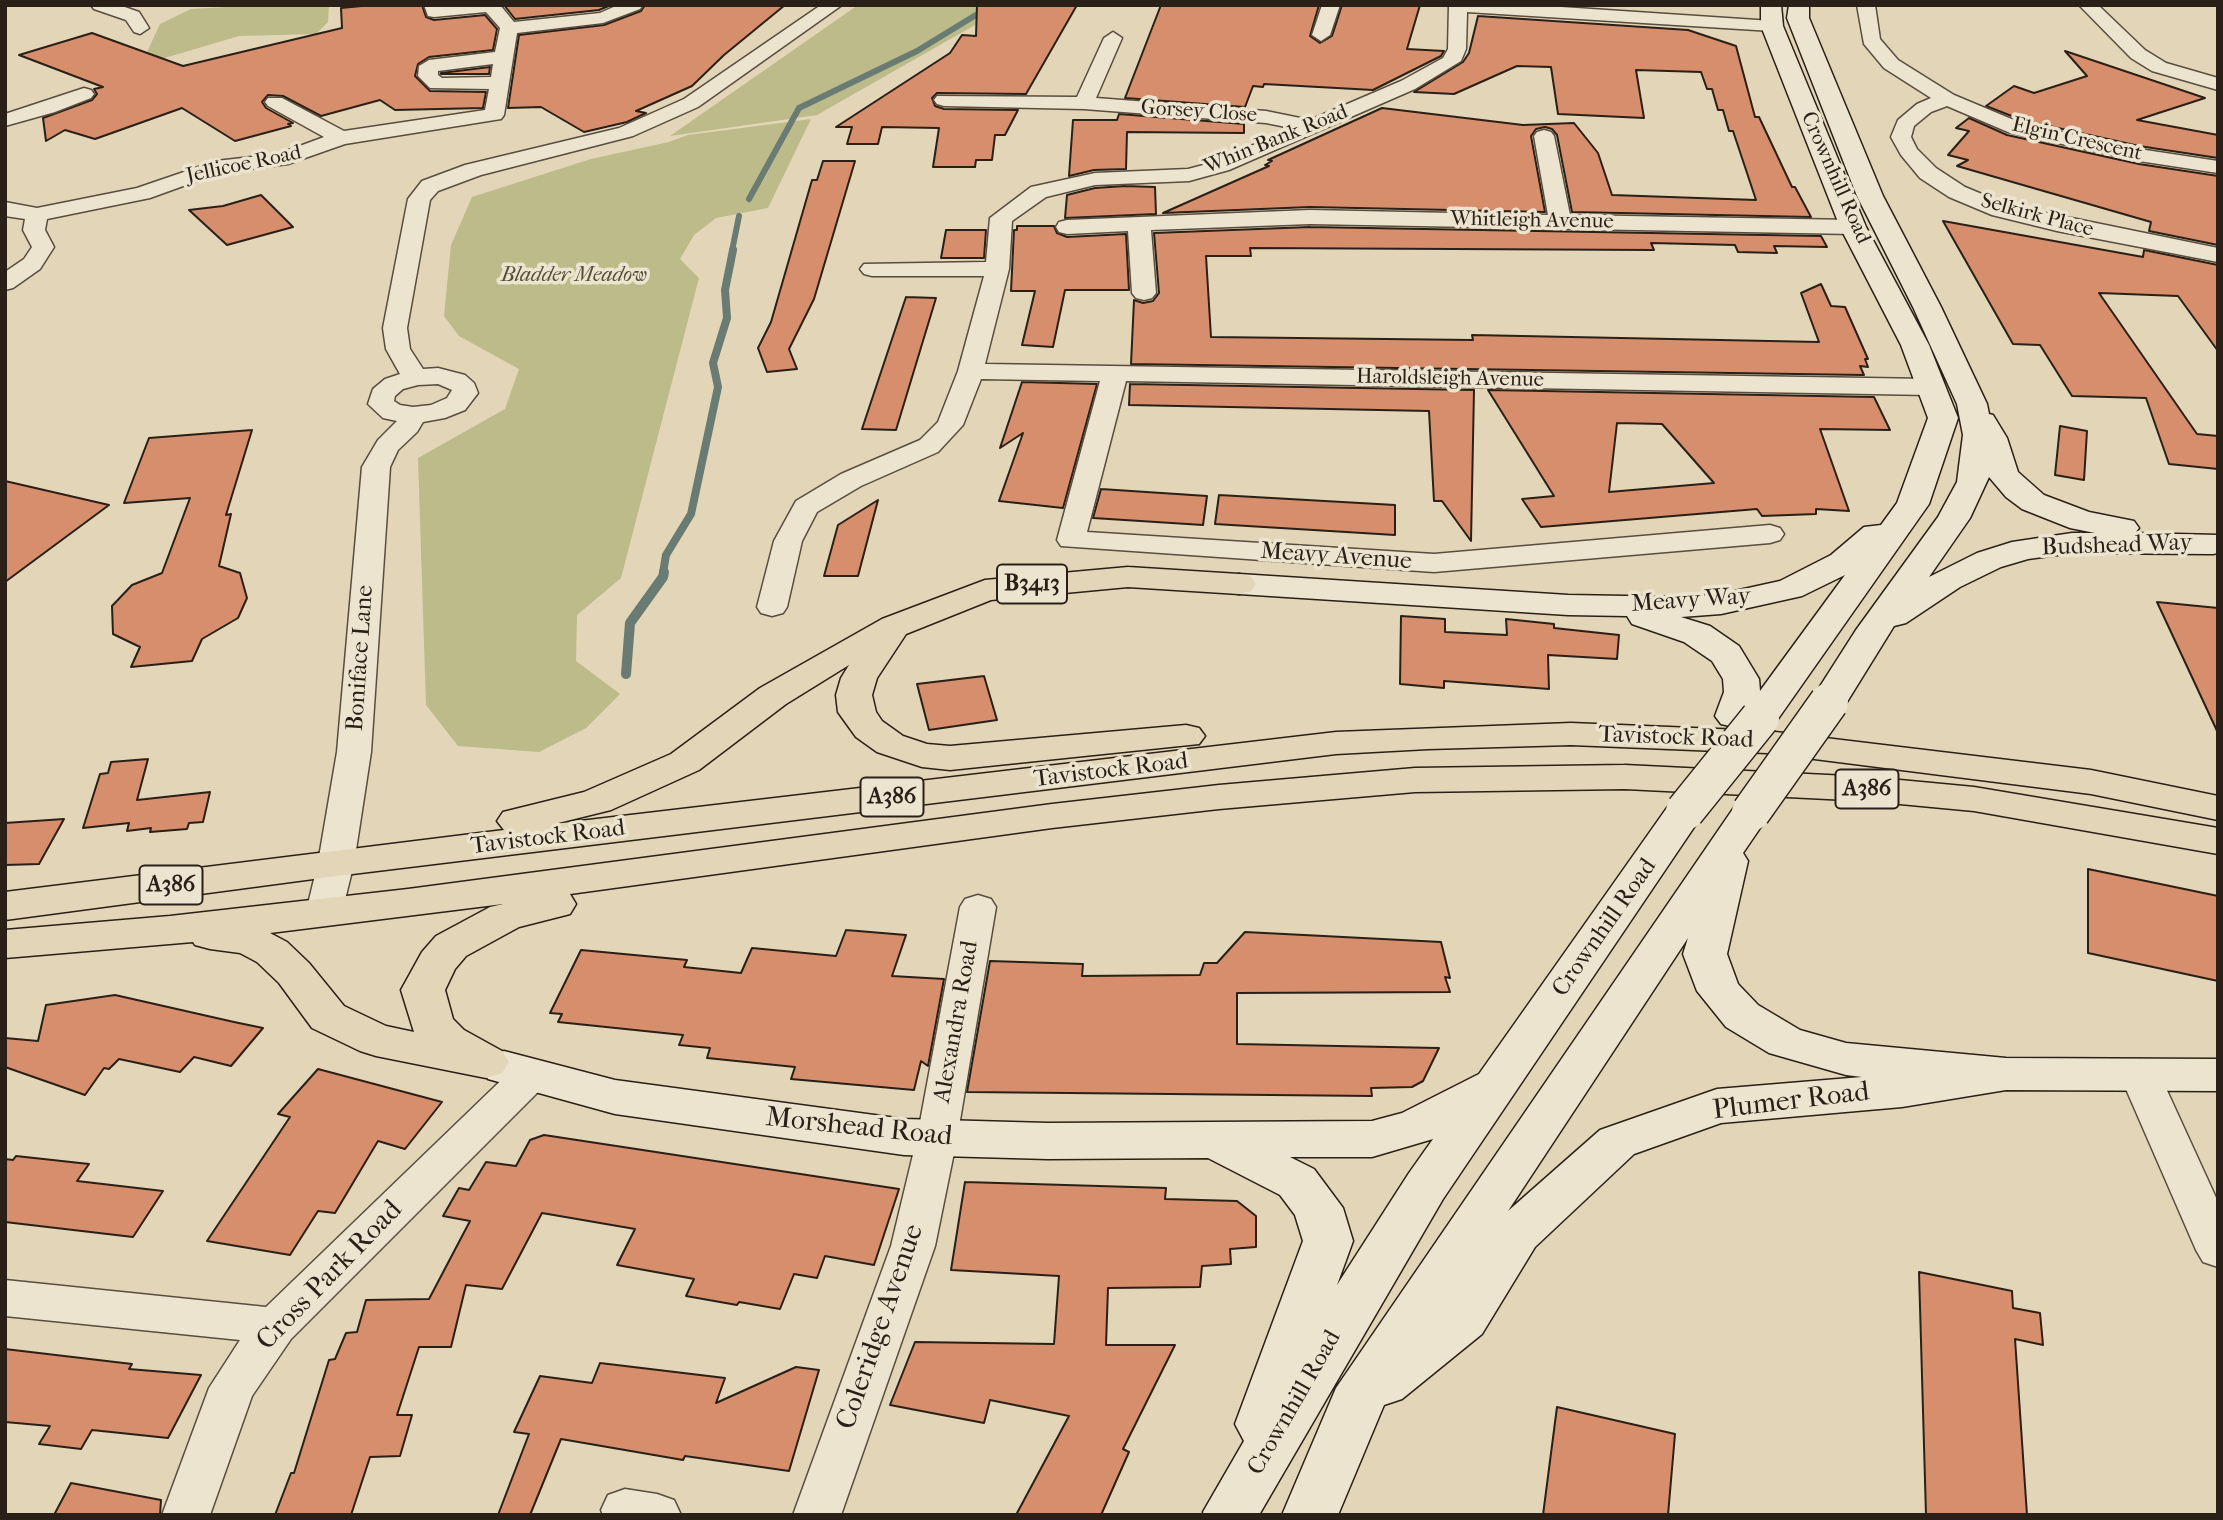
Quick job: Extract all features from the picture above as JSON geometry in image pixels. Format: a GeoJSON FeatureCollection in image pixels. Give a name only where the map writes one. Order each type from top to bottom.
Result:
{"type":"FeatureCollection","features":[{"type":"Feature","properties":{"kind":"highway","name":"B3413"},"geometry":{"type":"LineString","coordinates":[[894,626],[985,590],[1049,582],[1128,576],[1239,584]]}},
{"type":"Feature","properties":{"kind":"highway"},"geometry":{"type":"LineString","coordinates":[[346,862],[410,841],[489,828],[597,802],[685,762],[773,696],[894,626]]}},
{"type":"Feature","properties":{"kind":"highway"},"geometry":{"type":"LineString","coordinates":[[894,626],[859,678],[854,695],[857,712],[869,729],[890,744],[922,755],[950,758],[989,756],[1348,721],[1428,738]]}},
{"type":"Feature","properties":{"kind":"highway","name":"Tavistock Road"},"geometry":{"type":"LineString","coordinates":[[5,906],[346,862],[1336,743],[1428,738],[1570,734],[1768,742],[1911,758],[2087,800],[2218,841]]}},
{"type":"Feature","properties":{"kind":"highway","name":"Tavistock Road"},"geometry":{"type":"LineString","coordinates":[[5,944],[170,930],[408,903],[1052,816],[1219,797],[1415,780],[1625,777],[1868,789],[1974,799],[2087,800],[2218,808]]}},
{"type":"Feature","properties":{"kind":"highway"},"geometry":{"type":"LineString","coordinates":[[2087,800],[2218,794]]}},
{"type":"Feature","properties":{"kind":"highway"},"geometry":{"type":"LineString","coordinates":[[2087,800],[2218,857]]}},
{"type":"Feature","properties":{"kind":"highway"},"geometry":{"type":"LineString","coordinates":[[507,1068],[448,1041],[432,1025],[423,990],[437,961],[451,946],[505,917],[749,858]]}},
{"type":"Feature","properties":{"kind":"highway"},"geometry":{"type":"LineString","coordinates":[[170,930],[250,940],[272,952],[294,973],[328,1017],[376,1040],[507,1068]]}},
{"type":"Feature","properties":{"kind":"main road","name":"Crownhill Road"},"geometry":{"type":"LineString","coordinates":[[1310,1515],[1356,1404],[1560,1094],[1742,825],[1829,702],[1874,630],[1954,517],[1973,482],[1978,435],[1972,404],[1927,307],[1870,196],[1798,18],[1798,5]]}},
{"type":"Feature","properties":{"kind":"main road","name":"Crownhill Road"},"geometry":{"type":"LineString","coordinates":[[1230,1513],[1418,1198],[1692,803],[1747,717],[1913,503],[1942,418],[1915,345],[1853,227],[1771,16]]}},
{"type":"Feature","properties":{"kind":"main road","name":"Budshead Way"},"geometry":{"type":"LineString","coordinates":[[1972,404],[1992,438],[2003,474],[2017,490],[2034,502],[2082,521],[2216,544]]}},
{"type":"Feature","properties":{"kind":"main road","name":"Meavy Way"},"geometry":{"type":"LineString","coordinates":[[1239,584],[1568,605],[1682,607],[1721,604],[1790,589],[1843,562],[1913,503]]}},
{"type":"Feature","properties":{"kind":"main road","name":"Budshead Way"},"geometry":{"type":"LineString","coordinates":[[1874,630],[1948,580],[1989,560],[2024,549],[2072,543],[2216,544]]}},
{"type":"Feature","properties":{"kind":"main road","name":"Meavy Way"},"geometry":{"type":"LineString","coordinates":[[1568,605],[1650,618],[1697,634],[1713,643],[1735,666],[1741,678],[1747,717]]}},
{"type":"Feature","properties":{"kind":"main road","name":"Plumer Road"},"geometry":{"type":"LineString","coordinates":[[1742,825],[1705,954],[1719,992],[1742,1016],[1785,1042],[1846,1059],[2006,1074],[2218,1075]]}},
{"type":"Feature","properties":{"kind":"main road","name":"Morshead Road"},"geometry":{"type":"LineString","coordinates":[[507,1068],[615,1097],[904,1137],[937,1138],[1219,1142],[1371,1139],[1416,1127],[1497,1085]]}},
{"type":"Feature","properties":{"kind":"main road","name":"Plumer Road"},"geometry":{"type":"LineString","coordinates":[[1356,1404],[1464,1319],[1517,1233],[1617,1142],[1717,1106],[1902,1090],[2006,1074]]}},
{"type":"Feature","properties":{"kind":"main road","name":"Morshead Road"},"geometry":{"type":"LineString","coordinates":[[1219,1142],[1297,1182],[1318,1208],[1328,1241],[1230,1513]]}},
{"type":"Feature","properties":{"kind":"street"},"geometry":{"type":"LineString","coordinates":[[100,5],[133,16],[140,28]]}},
{"type":"Feature","properties":{"kind":"street"},"geometry":{"type":"LineString","coordinates":[[433,5],[434,12],[491,6],[509,28],[494,115],[524,143]]}},
{"type":"Feature","properties":{"kind":"street"},"geometry":{"type":"LineString","coordinates":[[509,28],[603,18],[634,5]]}},
{"type":"Feature","properties":{"kind":"street"},"geometry":{"type":"LineString","coordinates":[[415,377],[398,349],[395,328],[419,199],[430,186],[524,143],[626,132],[691,103],[833,5]]}},
{"type":"Feature","properties":{"kind":"street"},"geometry":{"type":"LineString","coordinates":[[1321,35],[1331,5]]}},
{"type":"Feature","properties":{"kind":"street"},"geometry":{"type":"LineString","coordinates":[[1458,5],[1771,16]]}},
{"type":"Feature","properties":{"kind":"street","name":"Whin Bank Road"},"geometry":{"type":"LineString","coordinates":[[997,269],[1001,218],[1039,192],[1095,179],[1189,175],[1222,166],[1408,85],[1451,61],[1457,49],[1458,5]]}},
{"type":"Feature","properties":{"kind":"street","name":"Elgin Crescent"},"geometry":{"type":"LineString","coordinates":[[1866,5],[1871,40],[1891,64],[1947,99],[2015,128],[2139,155],[2218,167]]}},
{"type":"Feature","properties":{"kind":"street"},"geometry":{"type":"LineString","coordinates":[[2088,5],[2138,54],[2159,66],[2218,84]]}},
{"type":"Feature","properties":{"kind":"street"},"geometry":{"type":"LineString","coordinates":[[1084,103],[1113,38]]}},
{"type":"Feature","properties":{"kind":"street"},"geometry":{"type":"LineString","coordinates":[[500,83],[436,84],[428,76],[429,66],[505,57]]}},
{"type":"Feature","properties":{"kind":"street"},"geometry":{"type":"LineString","coordinates":[[5,120],[84,94]]}},
{"type":"Feature","properties":{"kind":"street","name":"Selkirk Place"},"geometry":{"type":"LineString","coordinates":[[1947,99],[1924,108],[1905,124],[1901,137],[1908,151],[1928,173],[1957,192],[2000,210],[2052,223],[2218,255]]}},
{"type":"Feature","properties":{"kind":"street","name":"Gorsey Close"},"geometry":{"type":"LineString","coordinates":[[944,100],[1084,103],[1266,117],[1313,127]]}},
{"type":"Feature","properties":{"kind":"street"},"geometry":{"type":"LineString","coordinates":[[275,102],[341,138]]}},
{"type":"Feature","properties":{"kind":"street","name":"Jellicoe Road"},"geometry":{"type":"LineString","coordinates":[[5,209],[37,215],[142,193],[216,167],[281,160],[341,138],[494,115]]}},
{"type":"Feature","properties":{"kind":"street"},"geometry":{"type":"LineString","coordinates":[[1544,136],[1560,221]]}},
{"type":"Feature","properties":{"kind":"street"},"geometry":{"type":"LineString","coordinates":[[1189,175],[1211,221]]}},
{"type":"Feature","properties":{"kind":"street"},"geometry":{"type":"LineString","coordinates":[[5,283],[32,264],[43,247],[34,230],[37,215]]}},
{"type":"Feature","properties":{"kind":"street","name":"Whitleigh Avenue"},"geometry":{"type":"LineString","coordinates":[[1067,227],[1310,217],[1853,227]]}},
{"type":"Feature","properties":{"kind":"street"},"geometry":{"type":"LineString","coordinates":[[1139,226],[1144,293]]}},
{"type":"Feature","properties":{"kind":"street"},"geometry":{"type":"LineString","coordinates":[[772,607],[788,541],[806,507],[851,480],[929,446],[950,425],[971,371],[997,269],[872,269]]}},
{"type":"Feature","properties":{"kind":"street","name":"Crownhill Road"},"geometry":{"type":"LineString","coordinates":[[1915,345],[1924,341],[1916,322],[1927,307]]}},
{"type":"Feature","properties":{"kind":"street","name":"Haroldsleigh Avenue"},"geometry":{"type":"LineString","coordinates":[[971,371],[1930,387]]}},
{"type":"Feature","properties":{"kind":"street","name":"Meavy Avenue"},"geometry":{"type":"LineString","coordinates":[[1115,374],[1072,540],[1434,563],[1770,534]]}},
{"type":"Feature","properties":{"kind":"street"},"geometry":{"type":"LineString","coordinates":[[438,376],[456,380],[466,388],[465,393],[447,408],[413,415],[385,409],[379,399],[394,384],[415,377],[438,376]]}},
{"type":"Feature","properties":{"kind":"street","name":"Boniface Lane"},"geometry":{"type":"LineString","coordinates":[[324,912],[346,862],[376,467],[387,446],[408,426],[413,415]]}},
{"type":"Feature","properties":{"kind":"street","name":"Alexandra Road"},"geometry":{"type":"LineString","coordinates":[[937,1138],[978,907]]}},
{"type":"Feature","properties":{"kind":"street","name":"Cross Park Road"},"geometry":{"type":"LineString","coordinates":[[186,1515],[232,1388],[275,1326],[507,1068]]}},
{"type":"Feature","properties":{"kind":"street"},"geometry":{"type":"LineString","coordinates":[[2138,1073],[2218,1250]]}},
{"type":"Feature","properties":{"kind":"street","name":"Coleridge Avenue"},"geometry":{"type":"LineString","coordinates":[[817,1515],[913,1246],[937,1138]]}},
{"type":"Feature","properties":{"kind":"street"},"geometry":{"type":"LineString","coordinates":[[5,1298],[275,1326]]}},
{"type":"Feature","properties":{"kind":"green space"},"geometry":{"type":"Polygon","coordinates":[[[329,5],[328,22],[316,34],[239,36],[141,65],[160,24],[191,9],[329,5]]]}},
{"type":"Feature","properties":{"kind":"green space"},"geometry":{"type":"Polygon","coordinates":[[[858,5],[1010,5],[817,115],[670,136],[858,5]]]}},
{"type":"Feature","properties":{"kind":"green space","name":"Bladder Meadow"},"geometry":{"type":"Polygon","coordinates":[[[811,119],[768,208],[716,218],[694,235],[680,259],[699,278],[621,578],[577,615],[576,661],[620,694],[586,728],[539,752],[458,746],[426,705],[418,458],[505,409],[519,369],[459,336],[444,316],[451,245],[472,197],[591,159],[669,142],[688,135],[811,119]]]}},
{"type":"Feature","properties":{"kind":"building"},"geometry":{"type":"Polygon","coordinates":[[[422,5],[426,17],[434,20],[485,15],[497,29],[493,50],[429,57],[418,64],[415,76],[430,91],[486,92],[483,108],[395,110],[380,100],[321,116],[283,96],[268,95],[262,102],[266,108],[293,123],[288,124],[291,126],[235,141],[182,108],[95,139],[65,130],[46,141],[43,118],[92,100],[97,94],[94,89],[103,87],[19,55],[92,33],[183,66],[342,28],[341,8],[422,5]]]}},
{"type":"Feature","properties":{"kind":"building"},"geometry":{"type":"Polygon","coordinates":[[[504,5],[611,5],[599,10],[515,19],[504,5]]]}},
{"type":"Feature","properties":{"kind":"building"},"geometry":{"type":"Polygon","coordinates":[[[645,5],[785,5],[724,55],[692,86],[636,111],[646,113],[627,122],[584,132],[541,107],[508,108],[519,35],[604,25],[641,11],[645,5]]]}},
{"type":"Feature","properties":{"kind":"building"},"geometry":{"type":"Polygon","coordinates":[[[977,5],[1077,5],[1026,94],[937,93],[932,98],[935,106],[944,109],[1018,110],[1005,135],[995,135],[992,160],[976,160],[975,167],[933,167],[939,128],[882,127],[878,144],[847,144],[852,127],[836,127],[950,53],[962,35],[976,36],[977,5]]]}},
{"type":"Feature","properties":{"kind":"building"},"geometry":{"type":"Polygon","coordinates":[[[1161,5],[1319,5],[1310,36],[1320,43],[1332,36],[1342,5],[1420,5],[1407,49],[1444,51],[1441,56],[1373,90],[1264,84],[1263,87],[1253,86],[1245,107],[1125,98],[1161,5]]]}},
{"type":"Feature","properties":{"kind":"building"},"geometry":{"type":"Polygon","coordinates":[[[1478,16],[1688,30],[1736,46],[1755,117],[1759,117],[1792,187],[1795,187],[1811,217],[1572,212],[1557,135],[1552,129],[1545,127],[1536,129],[1531,136],[1545,212],[1310,207],[1163,213],[1269,166],[1265,165],[1272,161],[1268,160],[1382,108],[1523,125],[1574,123],[1598,153],[1612,195],[1756,200],[1733,131],[1729,131],[1723,110],[1718,110],[1712,89],[1707,89],[1701,72],[1636,70],[1644,118],[1558,114],[1551,67],[1517,66],[1454,94],[1414,92],[1463,62],[1469,53],[1478,16]]]}},
{"type":"Feature","properties":{"kind":"building"},"geometry":{"type":"Polygon","coordinates":[[[2065,51],[2205,98],[2137,120],[2218,135],[2218,158],[2139,146],[2022,120],[1986,106],[2014,86],[2034,93],[2087,76],[2065,51]]]}},
{"type":"Feature","properties":{"kind":"building"},"geometry":{"type":"Polygon","coordinates":[[[490,67],[489,74],[441,74],[441,73],[490,67]]]}},
{"type":"Feature","properties":{"kind":"building"},"geometry":{"type":"Polygon","coordinates":[[[1119,114],[1244,124],[1244,133],[1127,132],[1126,169],[1094,170],[1069,176],[1073,120],[1117,120],[1119,114]]]}},
{"type":"Feature","properties":{"kind":"building"},"geometry":{"type":"Polygon","coordinates":[[[1969,118],[2007,135],[2139,164],[2218,176],[2218,245],[2149,231],[2151,222],[1957,166],[1968,160],[1948,155],[1969,131],[1956,128],[1969,118]]]}},
{"type":"Feature","properties":{"kind":"building"},"geometry":{"type":"Polygon","coordinates":[[[823,161],[855,161],[814,299],[789,349],[797,369],[767,372],[758,348],[771,322],[812,180],[817,180],[823,161]]]}},
{"type":"Feature","properties":{"kind":"building"},"geometry":{"type":"Polygon","coordinates":[[[1155,187],[1156,214],[1065,218],[1067,195],[1095,188],[1155,187]]]}},
{"type":"Feature","properties":{"kind":"building"},"geometry":{"type":"Polygon","coordinates":[[[261,195],[293,227],[227,245],[189,210],[223,206],[261,195]]]}},
{"type":"Feature","properties":{"kind":"building"},"geometry":{"type":"Polygon","coordinates":[[[1943,221],[2143,257],[2144,250],[2218,265],[2218,351],[2178,296],[2099,293],[2197,434],[2218,436],[2218,469],[2169,464],[2146,398],[2072,396],[2040,345],[2013,344],[1943,221]]]}},
{"type":"Feature","properties":{"kind":"building"},"geometry":{"type":"Polygon","coordinates":[[[1017,226],[1054,226],[1057,233],[1067,237],[1126,234],[1129,290],[1065,290],[1053,347],[1022,345],[1035,291],[1011,291],[1014,230],[1017,230],[1017,226]]]}},
{"type":"Feature","properties":{"kind":"building"},"geometry":{"type":"Polygon","coordinates":[[[1310,227],[1821,236],[1827,247],[1774,246],[1777,253],[1738,252],[1735,245],[1651,243],[1654,250],[1250,248],[1251,256],[1206,256],[1211,337],[1473,340],[1472,335],[1819,342],[1801,293],[1821,284],[1831,306],[1845,307],[1868,359],[1865,359],[1868,367],[1860,366],[1864,375],[1131,364],[1134,300],[1143,303],[1153,301],[1159,293],[1154,233],[1310,227]]]}},
{"type":"Feature","properties":{"kind":"building"},"geometry":{"type":"Polygon","coordinates":[[[946,230],[986,230],[984,258],[941,258],[946,230]]]}},
{"type":"Feature","properties":{"kind":"building"},"geometry":{"type":"Polygon","coordinates":[[[906,297],[936,298],[896,430],[862,429],[906,297]]]}},
{"type":"Feature","properties":{"kind":"building"},"geometry":{"type":"Polygon","coordinates":[[[1022,382],[1097,384],[1063,508],[999,501],[1023,433],[1000,448],[1022,382]]]}},
{"type":"Feature","properties":{"kind":"building"},"geometry":{"type":"Polygon","coordinates":[[[1130,384],[1474,390],[1471,541],[1442,501],[1434,501],[1429,411],[1129,405],[1130,384]]]}},
{"type":"Feature","properties":{"kind":"building"},"geometry":{"type":"Polygon","coordinates":[[[1488,390],[1874,397],[1890,430],[1820,429],[1849,511],[1816,509],[1816,514],[1762,516],[1757,509],[1541,527],[1522,499],[1554,496],[1488,390]],[[1617,423],[1609,492],[1714,483],[1662,424],[1617,423]]]}},
{"type":"Feature","properties":{"kind":"building"},"geometry":{"type":"Polygon","coordinates":[[[2060,426],[2087,431],[2084,480],[2055,475],[2060,426]]]}},
{"type":"Feature","properties":{"kind":"building"},"geometry":{"type":"Polygon","coordinates":[[[252,430],[226,515],[231,514],[219,566],[240,573],[247,598],[238,618],[202,639],[192,661],[131,667],[140,647],[113,634],[112,606],[132,585],[162,573],[190,498],[124,503],[149,438],[252,430]]]}},
{"type":"Feature","properties":{"kind":"building"},"geometry":{"type":"Polygon","coordinates":[[[5,481],[109,505],[5,582],[5,481]]]}},
{"type":"Feature","properties":{"kind":"building"},"geometry":{"type":"Polygon","coordinates":[[[1101,489],[1207,496],[1203,525],[1093,518],[1101,489]]]}},
{"type":"Feature","properties":{"kind":"building"},"geometry":{"type":"Polygon","coordinates":[[[1219,495],[1395,505],[1395,535],[1215,524],[1219,495]]]}},
{"type":"Feature","properties":{"kind":"building"},"geometry":{"type":"Polygon","coordinates":[[[878,500],[858,576],[824,576],[838,525],[878,500]]]}},
{"type":"Feature","properties":{"kind":"building"},"geometry":{"type":"Polygon","coordinates":[[[2157,602],[2218,608],[2218,733],[2157,602]]]}},
{"type":"Feature","properties":{"kind":"building"},"geometry":{"type":"Polygon","coordinates":[[[1401,616],[1445,619],[1445,632],[1507,635],[1506,619],[1554,624],[1554,628],[1619,635],[1617,659],[1548,655],[1549,689],[1444,681],[1444,688],[1400,684],[1401,616]]]}},
{"type":"Feature","properties":{"kind":"building"},"geometry":{"type":"Polygon","coordinates":[[[984,676],[997,720],[929,730],[917,684],[984,676]]]}},
{"type":"Feature","properties":{"kind":"building"},"geometry":{"type":"Polygon","coordinates":[[[148,759],[137,800],[210,792],[203,822],[189,823],[187,829],[150,832],[151,828],[127,831],[129,823],[83,828],[100,774],[108,773],[111,762],[148,759]]]}},
{"type":"Feature","properties":{"kind":"building"},"geometry":{"type":"Polygon","coordinates":[[[64,819],[39,864],[5,865],[5,823],[64,819]]]}},
{"type":"Feature","properties":{"kind":"building"},"geometry":{"type":"Polygon","coordinates":[[[2088,869],[2218,896],[2218,981],[2088,953],[2088,869]]]}},
{"type":"Feature","properties":{"kind":"building"},"geometry":{"type":"Polygon","coordinates":[[[846,930],[906,935],[892,976],[944,979],[928,1066],[921,1061],[914,1090],[791,1079],[795,1067],[707,1058],[710,1048],[679,1045],[683,1035],[558,1022],[562,1014],[550,1013],[581,950],[687,960],[684,967],[741,973],[752,948],[836,956],[846,930]]]}},
{"type":"Feature","properties":{"kind":"building"},"geometry":{"type":"Polygon","coordinates":[[[1245,932],[1441,942],[1450,978],[1445,977],[1450,992],[1237,993],[1237,1044],[1439,1048],[1423,1081],[1412,1087],[1371,1088],[1372,1096],[967,1092],[990,961],[1083,964],[1082,976],[1200,975],[1204,963],[1217,963],[1245,932]]]}},
{"type":"Feature","properties":{"kind":"building"},"geometry":{"type":"Polygon","coordinates":[[[115,995],[263,1028],[231,1066],[194,1057],[180,1072],[119,1059],[109,1069],[104,1068],[85,1095],[5,1067],[5,1038],[38,1041],[46,1005],[115,995]]]}},
{"type":"Feature","properties":{"kind":"building"},"geometry":{"type":"Polygon","coordinates":[[[318,1069],[442,1102],[405,1149],[378,1141],[335,1213],[318,1211],[290,1255],[207,1241],[290,1117],[278,1114],[318,1069]]]}},
{"type":"Feature","properties":{"kind":"building"},"geometry":{"type":"Polygon","coordinates":[[[544,1135],[899,1189],[874,1265],[825,1256],[817,1278],[794,1274],[780,1309],[686,1296],[694,1279],[617,1265],[635,1229],[542,1213],[502,1289],[466,1285],[451,1347],[419,1347],[397,1415],[412,1415],[400,1456],[370,1457],[351,1515],[275,1515],[291,1473],[294,1473],[329,1360],[335,1359],[346,1333],[357,1332],[366,1300],[429,1299],[470,1221],[443,1216],[459,1188],[469,1190],[486,1162],[516,1166],[530,1140],[544,1135]]]}},
{"type":"Feature","properties":{"kind":"building"},"geometry":{"type":"Polygon","coordinates":[[[16,1156],[89,1164],[77,1181],[163,1191],[133,1237],[5,1222],[5,1159],[13,1160],[16,1156]]]}},
{"type":"Feature","properties":{"kind":"building"},"geometry":{"type":"Polygon","coordinates":[[[965,1182],[1166,1188],[1165,1199],[1237,1201],[1256,1216],[1256,1247],[1230,1249],[1231,1264],[1202,1266],[1200,1287],[1108,1288],[1106,1345],[1175,1345],[1123,1449],[1129,1452],[1101,1515],[1016,1515],[1069,1416],[990,1400],[984,1423],[890,1405],[915,1342],[1054,1344],[1059,1276],[951,1270],[965,1182]]]}},
{"type":"Feature","properties":{"kind":"building"},"geometry":{"type":"Polygon","coordinates":[[[1919,1272],[2012,1291],[2013,1308],[2040,1313],[2043,1345],[2015,1339],[2027,1515],[1926,1515],[1919,1272]]]}},
{"type":"Feature","properties":{"kind":"building"},"geometry":{"type":"Polygon","coordinates":[[[5,1349],[132,1364],[129,1369],[201,1375],[168,1438],[92,1430],[81,1449],[39,1444],[50,1426],[5,1422],[5,1349]]]}},
{"type":"Feature","properties":{"kind":"building"},"geometry":{"type":"Polygon","coordinates":[[[600,1363],[725,1378],[716,1403],[796,1367],[819,1370],[789,1471],[685,1456],[683,1460],[561,1439],[530,1515],[498,1515],[529,1434],[514,1432],[540,1376],[592,1383],[600,1363]]]}},
{"type":"Feature","properties":{"kind":"building"},"geometry":{"type":"Polygon","coordinates":[[[1557,1407],[1675,1434],[1668,1515],[1543,1515],[1557,1407]]]}},
{"type":"Feature","properties":{"kind":"building"},"geometry":{"type":"Polygon","coordinates":[[[71,1483],[161,1500],[160,1515],[54,1515],[71,1483]]]}},
{"type":"Feature","properties":{"kind":"waterway"},"geometry":{"type":"LineString","coordinates":[[749,199],[799,108],[917,51],[989,7]]}},
{"type":"Feature","properties":{"kind":"waterway"},"geometry":{"type":"LineString","coordinates":[[732,251],[739,216]]}},
{"type":"Feature","properties":{"kind":"waterway"},"geometry":{"type":"LineString","coordinates":[[663,573],[666,555],[691,514],[718,387],[713,363],[727,318],[725,290],[733,250]]}},
{"type":"Feature","properties":{"kind":"waterway"},"geometry":{"type":"LineString","coordinates":[[626,674],[630,623],[664,572]]}}]}
